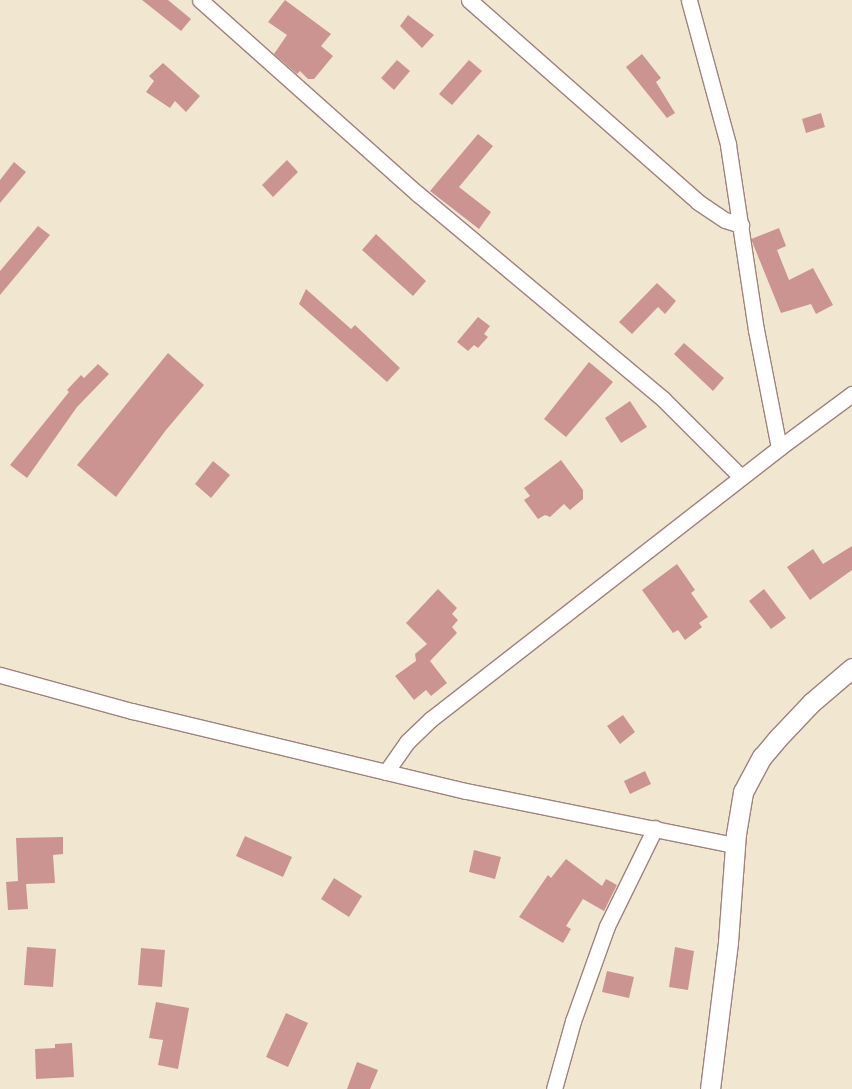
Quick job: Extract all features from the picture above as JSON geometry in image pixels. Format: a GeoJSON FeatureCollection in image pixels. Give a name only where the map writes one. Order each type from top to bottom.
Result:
{"type":"FeatureCollection","features":[{"type":"Feature","properties":{"kind":"street"},"geometry":{"type":"LineString","coordinates":[[200,0],[418,194],[663,399],[741,477]]}},
{"type":"Feature","properties":{"kind":"street"},"geometry":{"type":"LineString","coordinates":[[469,0],[698,202],[725,220],[741,225]]}},
{"type":"Feature","properties":{"kind":"street"},"geometry":{"type":"LineString","coordinates":[[688,0],[728,144],[756,330],[780,448]]}},
{"type":"Feature","properties":{"kind":"street"},"geometry":{"type":"LineString","coordinates":[[386,772],[407,742],[431,719],[741,477],[852,394]]}},
{"type":"Feature","properties":{"kind":"street"},"geometry":{"type":"LineString","coordinates":[[710,1089],[728,942],[735,845],[743,792],[750,775],[762,757],[793,721],[852,668]]}},
{"type":"Feature","properties":{"kind":"street"},"geometry":{"type":"LineString","coordinates":[[0,675],[168,720],[530,806],[655,828],[735,845]]}},
{"type":"Feature","properties":{"kind":"street"},"geometry":{"type":"LineString","coordinates":[[554,1089],[573,1021],[607,926],[655,828]]}},
{"type":"Feature","properties":{"kind":"building"},"geometry":{"type":"Polygon","coordinates":[[[142,0],[168,0],[191,19],[181,31],[142,0]]]}},
{"type":"Feature","properties":{"kind":"building"},"geometry":{"type":"Polygon","coordinates":[[[285,0],[331,34],[321,46],[333,56],[314,79],[308,79],[300,71],[297,74],[274,54],[287,35],[268,22],[285,0]]]}},
{"type":"Feature","properties":{"kind":"building"},"geometry":{"type":"Polygon","coordinates":[[[408,15],[434,35],[422,48],[400,26],[408,15]]]}},
{"type":"Feature","properties":{"kind":"building"},"geometry":{"type":"Polygon","coordinates":[[[642,54],[661,78],[656,82],[675,113],[667,118],[626,67],[642,54]]]}},
{"type":"Feature","properties":{"kind":"building"},"geometry":{"type":"Polygon","coordinates":[[[397,60],[410,71],[394,90],[381,78],[397,60]]]}},
{"type":"Feature","properties":{"kind":"building"},"geometry":{"type":"Polygon","coordinates":[[[469,60],[482,71],[452,105],[439,94],[469,60]]]}},
{"type":"Feature","properties":{"kind":"building"},"geometry":{"type":"Polygon","coordinates":[[[163,63],[200,96],[186,112],[175,101],[170,108],[146,92],[154,81],[149,76],[163,63]]]}},
{"type":"Feature","properties":{"kind":"building"},"geometry":{"type":"Polygon","coordinates":[[[821,113],[825,127],[806,133],[802,119],[821,113]]]}},
{"type":"Feature","properties":{"kind":"building"},"geometry":{"type":"Polygon","coordinates":[[[478,134],[493,146],[459,187],[491,212],[479,229],[430,191],[478,134]]]}},
{"type":"Feature","properties":{"kind":"building"},"geometry":{"type":"Polygon","coordinates":[[[287,160],[298,172],[273,197],[262,185],[287,160]]]}},
{"type":"Feature","properties":{"kind":"building"},"geometry":{"type":"Polygon","coordinates":[[[14,162],[26,172],[0,203],[0,180],[14,162]]]}},
{"type":"Feature","properties":{"kind":"building"},"geometry":{"type":"Polygon","coordinates":[[[38,226],[50,235],[0,295],[0,271],[38,226]]]}},
{"type":"Feature","properties":{"kind":"building"},"geometry":{"type":"Polygon","coordinates":[[[779,228],[786,246],[777,250],[789,280],[813,268],[833,305],[816,314],[811,304],[781,313],[751,239],[779,228]]]}},
{"type":"Feature","properties":{"kind":"building"},"geometry":{"type":"Polygon","coordinates":[[[376,234],[426,281],[413,296],[362,250],[376,234]]]}},
{"type":"Feature","properties":{"kind":"building"},"geometry":{"type":"Polygon","coordinates":[[[657,283],[676,301],[665,314],[658,307],[632,334],[619,322],[657,283]]]}},
{"type":"Feature","properties":{"kind":"building"},"geometry":{"type":"Polygon","coordinates":[[[306,289],[351,329],[355,325],[400,368],[387,382],[299,304],[306,289]]]}},
{"type":"Feature","properties":{"kind":"building"},"geometry":{"type":"Polygon","coordinates":[[[478,317],[490,326],[484,334],[488,337],[478,348],[474,345],[468,351],[457,342],[478,317]]]}},
{"type":"Feature","properties":{"kind":"building"},"geometry":{"type":"Polygon","coordinates":[[[684,343],[724,378],[713,391],[674,354],[684,343]]]}},
{"type":"Feature","properties":{"kind":"building"},"geometry":{"type":"Polygon","coordinates":[[[168,353],[204,385],[166,430],[116,497],[77,465],[168,353]]]}},
{"type":"Feature","properties":{"kind":"building"},"geometry":{"type":"Polygon","coordinates":[[[589,362],[613,382],[566,437],[544,419],[589,362]]]}},
{"type":"Feature","properties":{"kind":"building"},"geometry":{"type":"Polygon","coordinates":[[[98,364],[109,374],[77,407],[27,478],[10,465],[69,392],[67,390],[81,375],[84,378],[98,364]]]}},
{"type":"Feature","properties":{"kind":"building"},"geometry":{"type":"Polygon","coordinates":[[[630,401],[647,427],[621,443],[605,418],[630,401]]]}},
{"type":"Feature","properties":{"kind":"building"},"geometry":{"type":"Polygon","coordinates":[[[561,460],[583,490],[583,499],[570,510],[564,504],[550,517],[545,515],[538,519],[524,500],[530,496],[524,488],[561,460]]]}},
{"type":"Feature","properties":{"kind":"building"},"geometry":{"type":"Polygon","coordinates":[[[213,461],[230,475],[211,498],[195,484],[213,461]]]}},
{"type":"Feature","properties":{"kind":"building"},"geometry":{"type":"Polygon","coordinates":[[[852,546],[852,570],[810,600],[787,567],[813,549],[823,564],[852,546]]]}},
{"type":"Feature","properties":{"kind":"building"},"geometry":{"type":"Polygon","coordinates":[[[677,564],[695,590],[691,593],[708,617],[699,623],[702,627],[685,640],[678,630],[673,633],[642,590],[677,564]]]}},
{"type":"Feature","properties":{"kind":"building"},"geometry":{"type":"Polygon","coordinates":[[[438,589],[457,608],[452,614],[458,620],[452,627],[457,633],[430,661],[447,683],[431,696],[426,690],[414,700],[395,676],[416,661],[415,654],[427,644],[406,623],[438,589]]]}},
{"type":"Feature","properties":{"kind":"building"},"geometry":{"type":"Polygon","coordinates":[[[764,589],[786,618],[771,629],[749,601],[764,589]]]}},
{"type":"Feature","properties":{"kind":"building"},"geometry":{"type":"Polygon","coordinates":[[[623,715],[635,732],[620,744],[607,726],[623,715]]]}},
{"type":"Feature","properties":{"kind":"building"},"geometry":{"type":"Polygon","coordinates":[[[645,771],[651,784],[630,794],[624,781],[645,771]]]}},
{"type":"Feature","properties":{"kind":"building"},"geometry":{"type":"Polygon","coordinates":[[[245,836],[292,857],[283,877],[236,856],[245,836]]]}},
{"type":"Feature","properties":{"kind":"building"},"geometry":{"type":"Polygon","coordinates":[[[63,837],[63,854],[53,855],[55,883],[26,884],[28,909],[8,910],[6,882],[18,881],[16,838],[63,837]]]}},
{"type":"Feature","properties":{"kind":"building"},"geometry":{"type":"Polygon","coordinates":[[[474,850],[501,857],[495,879],[469,872],[474,850]]]}},
{"type":"Feature","properties":{"kind":"building"},"geometry":{"type":"Polygon","coordinates":[[[566,859],[602,886],[606,879],[617,885],[604,911],[583,899],[566,926],[571,929],[563,943],[519,917],[548,875],[551,878],[566,859]]]}},
{"type":"Feature","properties":{"kind":"building"},"geometry":{"type":"Polygon","coordinates":[[[334,878],[362,896],[349,917],[321,899],[334,878]]]}},
{"type":"Feature","properties":{"kind":"building"},"geometry":{"type":"Polygon","coordinates":[[[27,947],[56,949],[53,987],[24,985],[27,947]]]}},
{"type":"Feature","properties":{"kind":"building"},"geometry":{"type":"Polygon","coordinates":[[[675,947],[694,951],[688,990],[669,987],[675,947]]]}},
{"type":"Feature","properties":{"kind":"building"},"geometry":{"type":"Polygon","coordinates":[[[141,948],[165,950],[162,987],[138,985],[141,948]]]}},
{"type":"Feature","properties":{"kind":"building"},"geometry":{"type":"Polygon","coordinates":[[[607,971],[634,977],[629,998],[602,992],[607,971]]]}},
{"type":"Feature","properties":{"kind":"building"},"geometry":{"type":"Polygon","coordinates":[[[156,1002],[189,1008],[178,1069],[158,1065],[163,1040],[149,1038],[156,1002]]]}},
{"type":"Feature","properties":{"kind":"building"},"geometry":{"type":"Polygon","coordinates":[[[286,1013],[308,1023],[288,1067],[266,1057],[286,1013]]]}},
{"type":"Feature","properties":{"kind":"building"},"geometry":{"type":"Polygon","coordinates":[[[72,1043],[74,1077],[36,1079],[35,1049],[55,1048],[55,1044],[72,1043]]]}},
{"type":"Feature","properties":{"kind":"building"},"geometry":{"type":"Polygon","coordinates":[[[357,1062],[378,1070],[370,1089],[347,1089],[357,1062]]]}}]}
